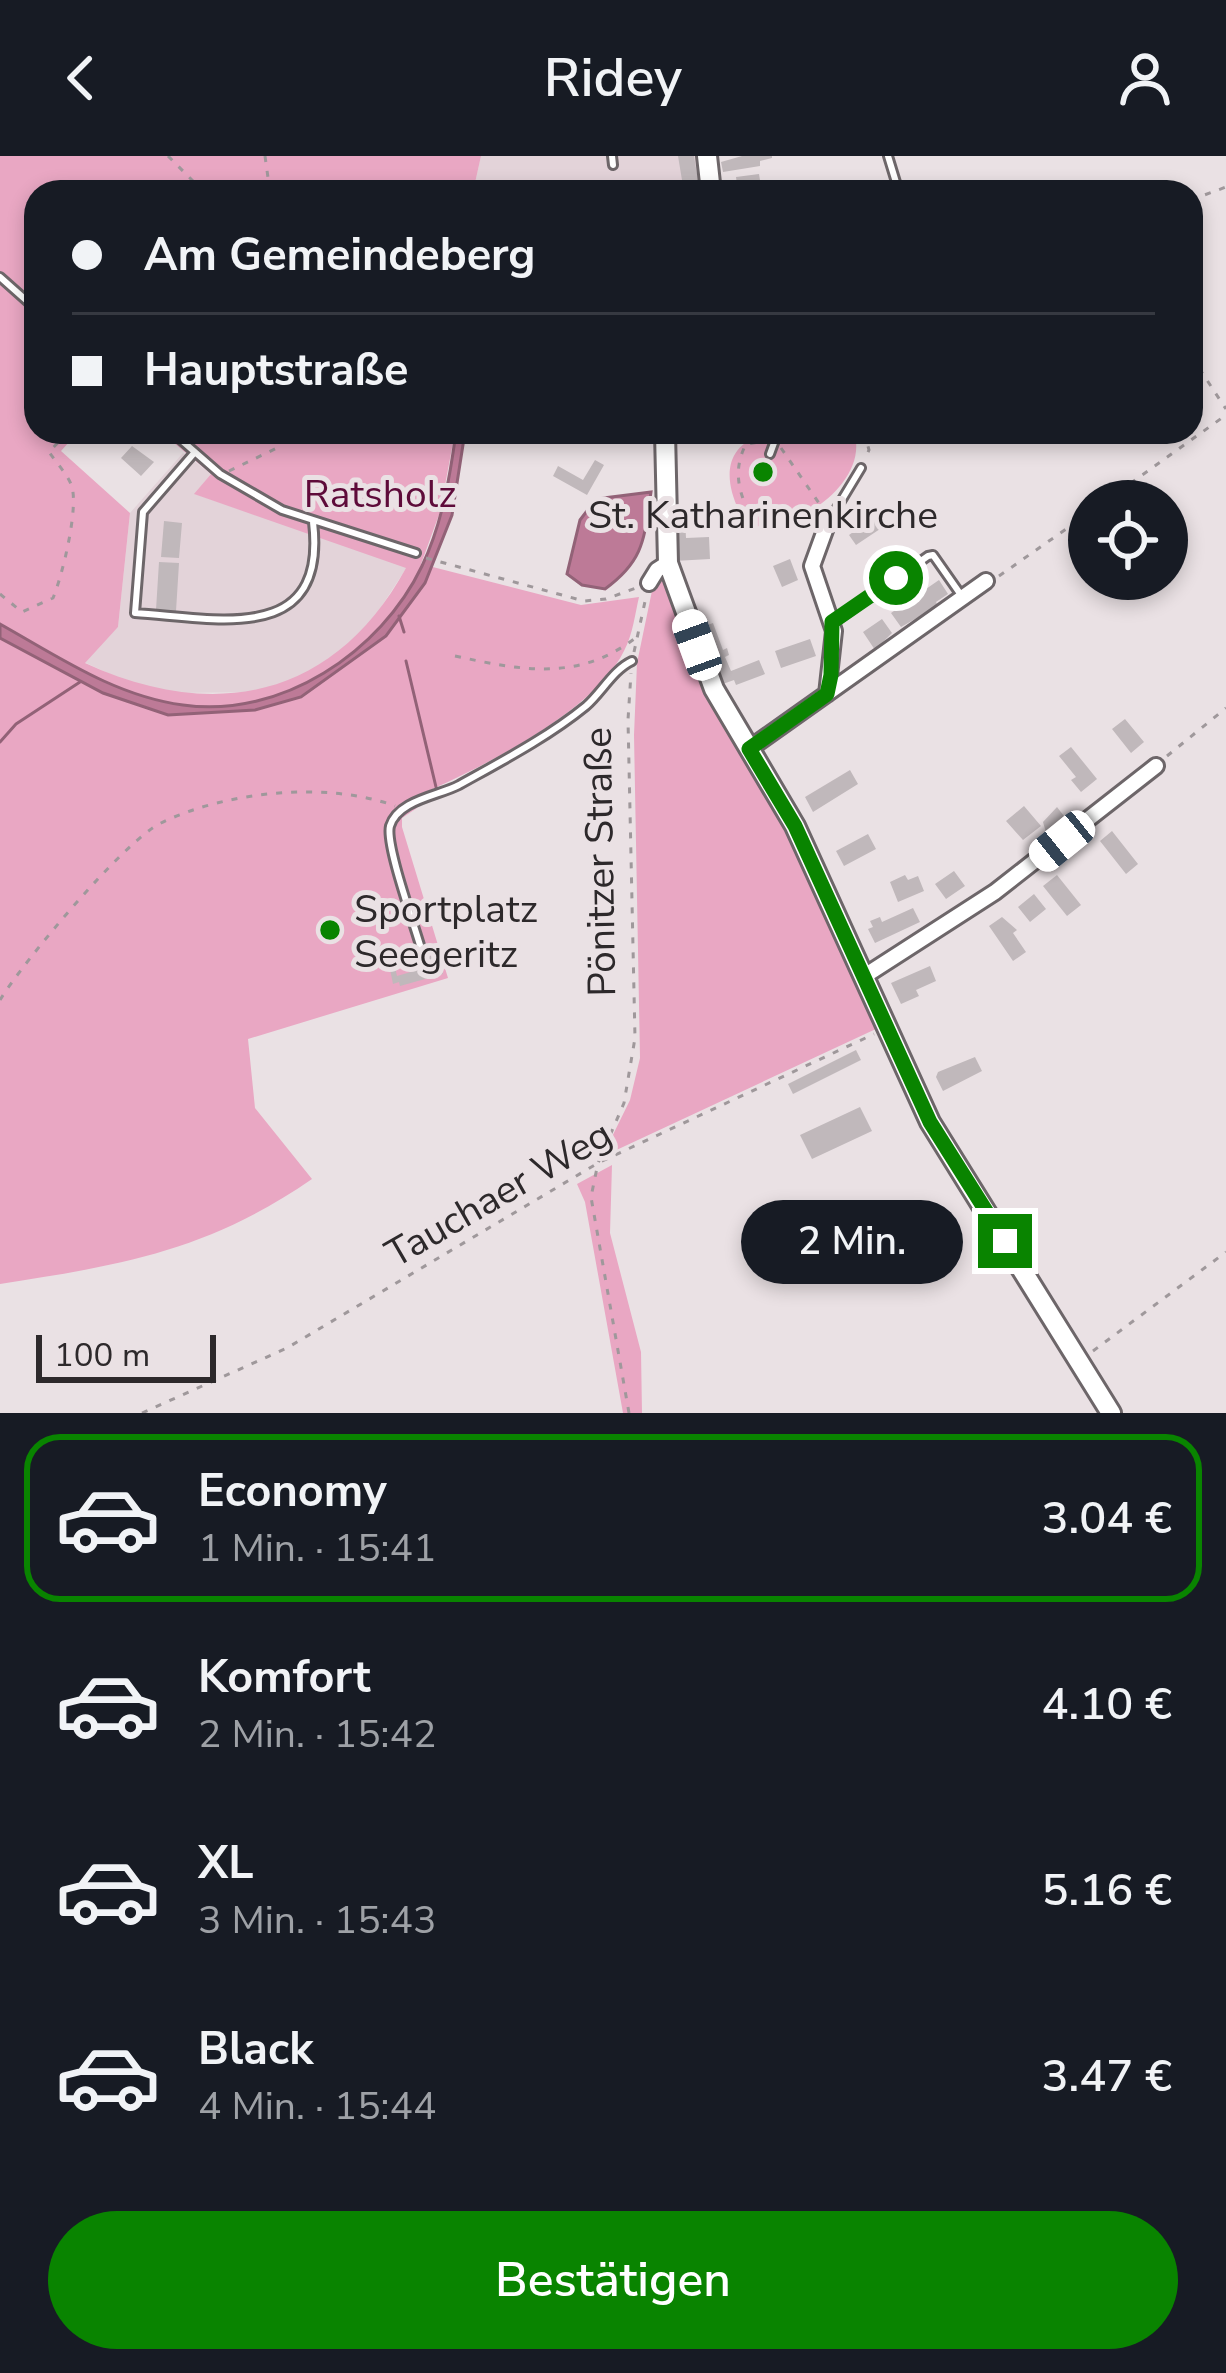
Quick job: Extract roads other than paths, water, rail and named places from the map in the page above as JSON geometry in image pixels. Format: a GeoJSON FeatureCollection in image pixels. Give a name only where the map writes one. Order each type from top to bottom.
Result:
{"type":"FeatureCollection","features":[{"type":"Feature","properties":{"kind":"street"},"geometry":{"type":"LineString","coordinates":[[665,444],[668,563],[714,689],[795,826],[930,1122],[1111,1413]]}},
{"type":"Feature","properties":{"kind":"street"},"geometry":{"type":"LineString","coordinates":[[827,694],[832,622],[812,566],[828,522]]}},
{"type":"Feature","properties":{"kind":"street"},"geometry":{"type":"LineString","coordinates":[[649,583],[668,563]]}},
{"type":"Feature","properties":{"kind":"street"},"geometry":{"type":"LineString","coordinates":[[749,749],[986,581]]}},
{"type":"Feature","properties":{"kind":"street"},"geometry":{"type":"LineString","coordinates":[[863,977],[995,892],[1156,766]]}},
{"type":"Feature","properties":{"kind":"lane"},"geometry":{"type":"LineString","coordinates":[[0,277],[24,298]]}},
{"type":"Feature","properties":{"kind":"lane"},"geometry":{"type":"LineString","coordinates":[[186,444],[248,493],[313,522],[416,554]]}},
{"type":"Feature","properties":{"kind":"lane"},"geometry":{"type":"LineString","coordinates":[[770,454],[771,444]]}},
{"type":"Feature","properties":{"kind":"lane"},"geometry":{"type":"LineString","coordinates":[[195,452],[143,512],[135,614],[247,620],[274,615],[298,597],[312,570],[313,522]]}},
{"type":"Feature","properties":{"kind":"lane"},"geometry":{"type":"LineString","coordinates":[[828,522],[861,468]]}},
{"type":"Feature","properties":{"kind":"lane"},"geometry":{"type":"LineString","coordinates":[[832,622],[933,555],[963,598]]}},
{"type":"Feature","properties":{"kind":"lane"},"geometry":{"type":"LineString","coordinates":[[422,952],[389,836],[391,824],[403,808],[443,794],[544,735],[587,705],[632,661]]}},
{"type":"Feature","properties":{"kind":"waterway"},"geometry":{"type":"LineString","coordinates":[[399,616],[404,632]]}},
{"type":"Feature","properties":{"kind":"waterway"},"geometry":{"type":"LineString","coordinates":[[406,661],[436,787]]}},
{"type":"Feature","properties":{"kind":"waterway"},"geometry":{"type":"LineString","coordinates":[[0,742],[16,724],[80,682]]}},
{"type":"Feature","properties":{"kind":"place","name":"St. Katharinenkirche"},"geometry":{"type":"Point","coordinates":[763,472]}},
{"type":"Feature","properties":{"kind":"place","name":"Sportplatz Seegeritz"},"geometry":{"type":"Point","coordinates":[330,930]}},
{"type":"Feature","properties":{"kind":"park label","name":"Ratsholz"},"geometry":{"type":"Point","coordinates":[380,493]}}]}
